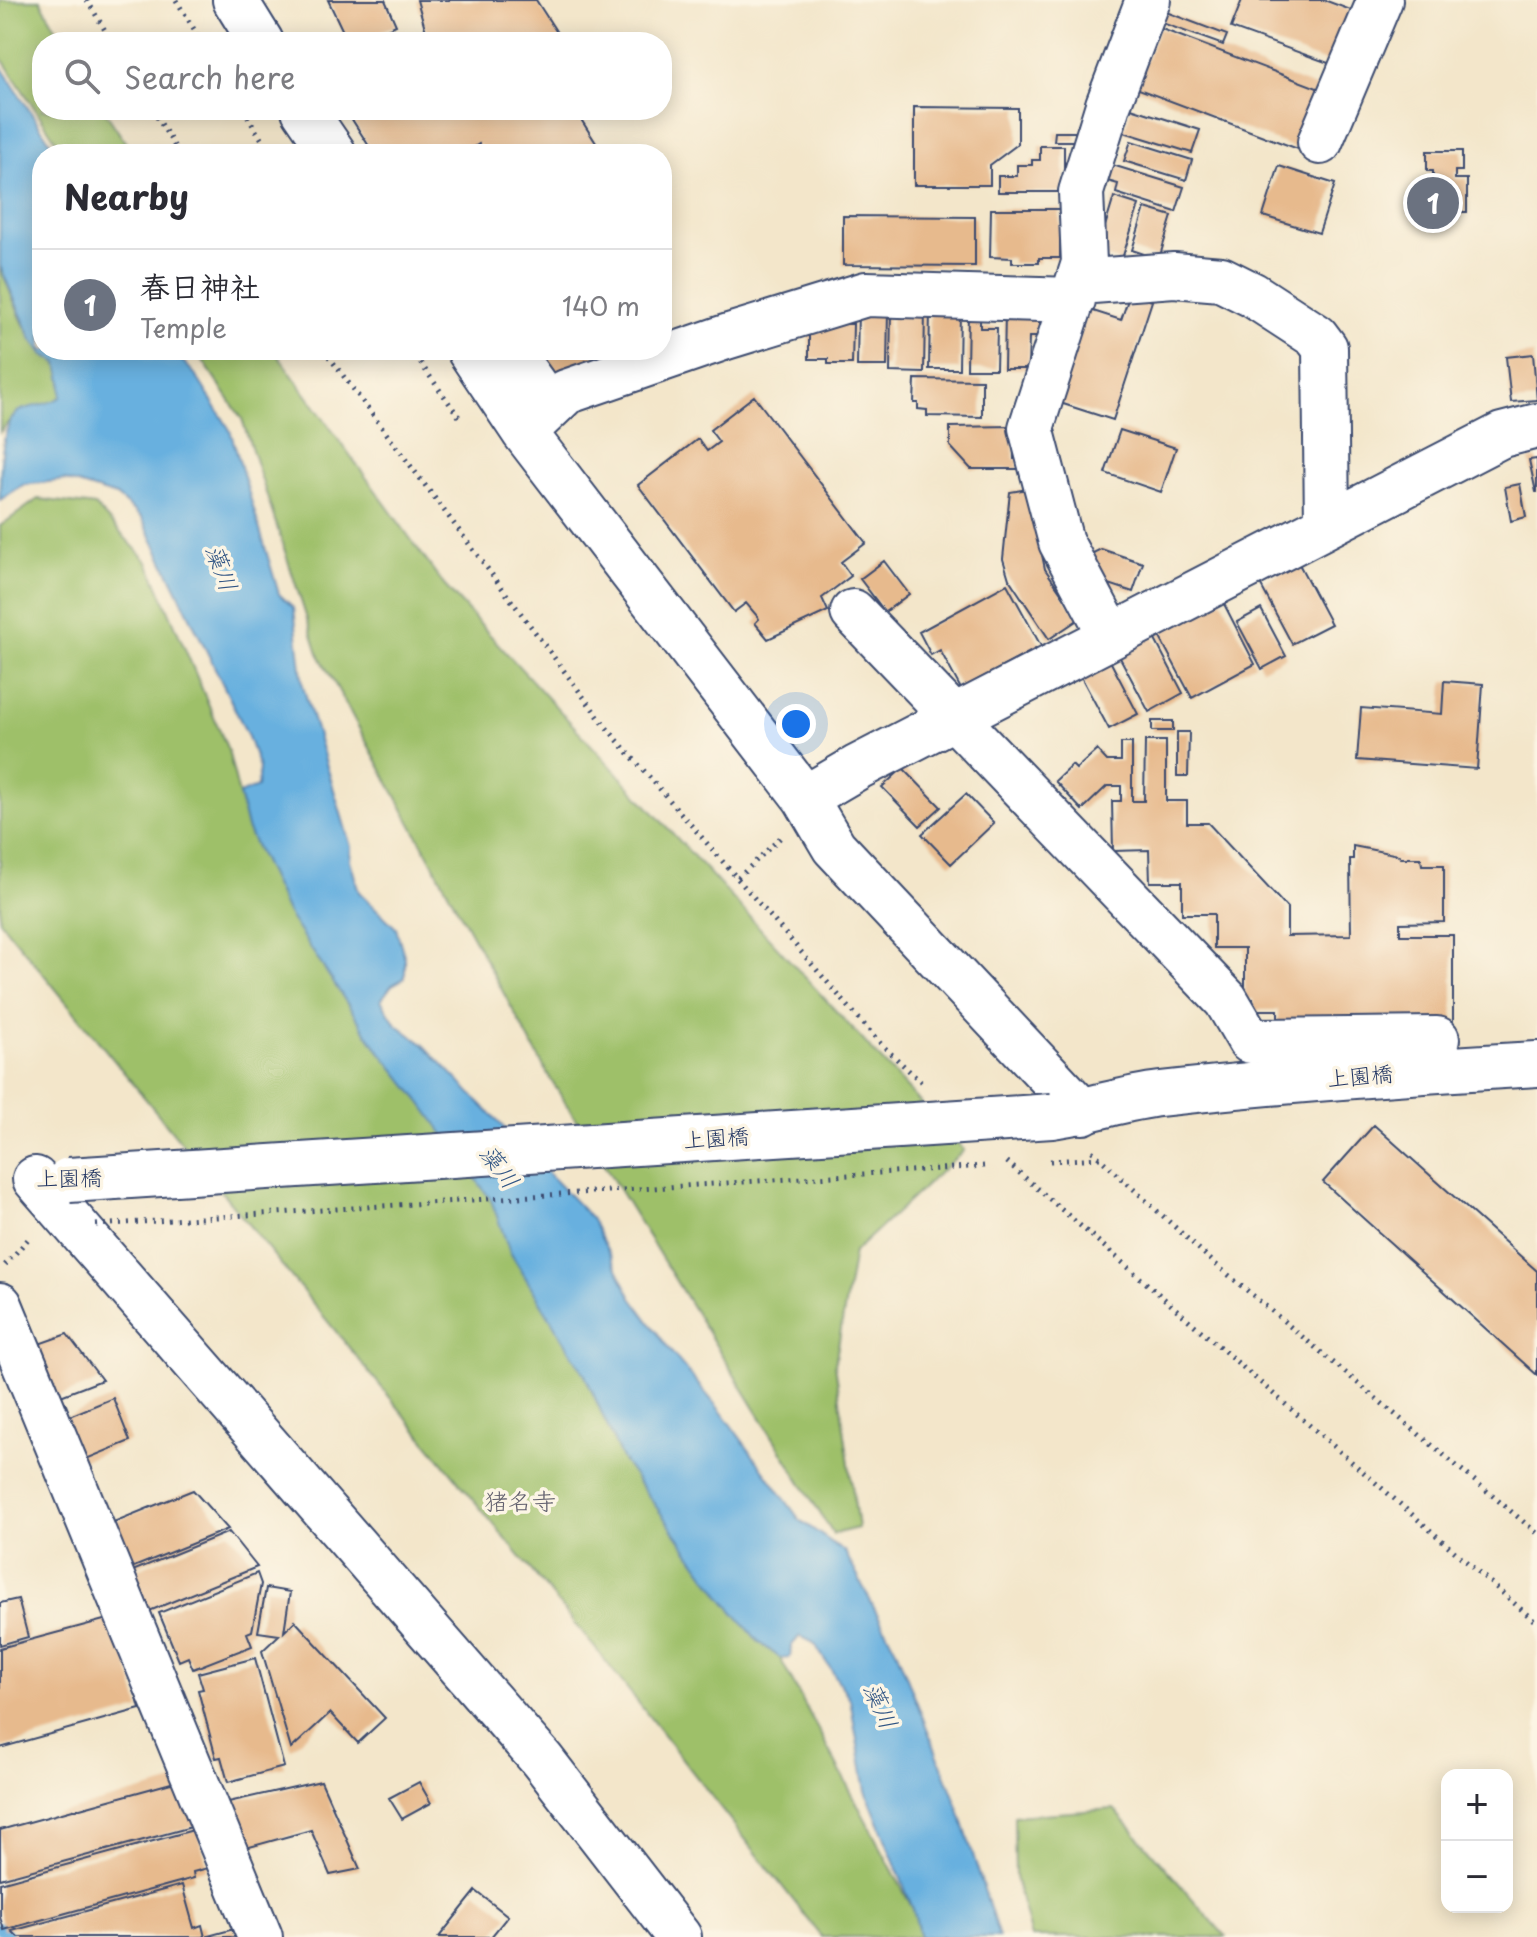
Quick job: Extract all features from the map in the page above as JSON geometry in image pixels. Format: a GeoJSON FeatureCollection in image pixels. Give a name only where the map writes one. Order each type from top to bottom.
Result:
{"type":"FeatureCollection","features":[{"type":"Feature","properties":{"kind":"street"},"geometry":{"type":"LineString","coordinates":[[235,0],[255,32]]}},
{"type":"Feature","properties":{"kind":"street"},"geometry":{"type":"LineString","coordinates":[[1111,636],[1061,542],[1031,428],[1084,263],[1081,192],[1108,105],[1148,0]]}},
{"type":"Feature","properties":{"kind":"street"},"geometry":{"type":"LineString","coordinates":[[1320,142],[1380,0]]}},
{"type":"Feature","properties":{"kind":"street"},"geometry":{"type":"LineString","coordinates":[[311,120],[327,144]]}},
{"type":"Feature","properties":{"kind":"street"},"geometry":{"type":"LineString","coordinates":[[672,349],[726,337],[866,294],[1076,291],[1174,275],[1221,279],[1253,295],[1316,336],[1325,348],[1327,525]]}},
{"type":"Feature","properties":{"kind":"street"},"geometry":{"type":"LineString","coordinates":[[479,360],[536,419],[796,814],[834,847],[1075,1126]]}},
{"type":"Feature","properties":{"kind":"street"},"geometry":{"type":"LineString","coordinates":[[513,360],[536,419]]}},
{"type":"Feature","properties":{"kind":"street"},"geometry":{"type":"LineString","coordinates":[[536,419],[605,363]]}},
{"type":"Feature","properties":{"kind":"street"},"geometry":{"type":"LineString","coordinates":[[796,814],[952,718],[1502,435],[1537,426]]}},
{"type":"Feature","properties":{"kind":"street"},"geometry":{"type":"LineString","coordinates":[[853,612],[1226,1000],[1250,1041],[1537,1064]]}},
{"type":"Feature","properties":{"kind":"street","name":"上園橋"},"geometry":{"type":"LineString","coordinates":[[35,1179],[1075,1126],[1155,1094],[1433,1054]]}},
{"type":"Feature","properties":{"kind":"street"},"geometry":{"type":"LineString","coordinates":[[35,1179],[542,1760],[679,1937]]}},
{"type":"Feature","properties":{"kind":"street"},"geometry":{"type":"LineString","coordinates":[[0,1305],[260,1937]]}},
{"type":"Feature","properties":{"kind":"path"},"geometry":{"type":"LineString","coordinates":[[87,0],[106,32]]}},
{"type":"Feature","properties":{"kind":"path"},"geometry":{"type":"LineString","coordinates":[[176,0],[196,32]]}},
{"type":"Feature","properties":{"kind":"path"},"geometry":{"type":"LineString","coordinates":[[159,120],[173,144]]}},
{"type":"Feature","properties":{"kind":"path"},"geometry":{"type":"LineString","coordinates":[[249,120],[265,144]]}},
{"type":"Feature","properties":{"kind":"path"},"geometry":{"type":"LineString","coordinates":[[331,360],[606,727],[881,1044],[926,1086]]}},
{"type":"Feature","properties":{"kind":"path"},"geometry":{"type":"LineString","coordinates":[[738,878],[796,814]]}},
{"type":"Feature","properties":{"kind":"path"},"geometry":{"type":"LineString","coordinates":[[1075,1126],[1100,1158],[1213,1262],[1537,1533]]}},
{"type":"Feature","properties":{"kind":"path"},"geometry":{"type":"LineString","coordinates":[[1037,1162],[1100,1158]]}},
{"type":"Feature","properties":{"kind":"path"},"geometry":{"type":"LineString","coordinates":[[1021,1163],[1005,1163],[1537,1623]]}},
{"type":"Feature","properties":{"kind":"path"},"geometry":{"type":"LineString","coordinates":[[96,1225],[989,1165]]}},
{"type":"Feature","properties":{"kind":"path"},"geometry":{"type":"LineString","coordinates":[[0,1270],[38,1229]]}},
{"type":"Feature","properties":{"kind":"green space"},"geometry":{"type":"Polygon","coordinates":[[[0,0],[40,0],[58,32],[32,32],[32,104],[0,56],[0,0]]]}},
{"type":"Feature","properties":{"kind":"green space"},"geometry":{"type":"Polygon","coordinates":[[[42,120],[111,120],[126,144],[58,144],[42,120]]]}},
{"type":"Feature","properties":{"kind":"green space"},"geometry":{"type":"Polygon","coordinates":[[[0,266],[32,338],[32,360],[54,360],[58,363],[62,381],[61,397],[47,405],[17,412],[0,432],[0,266]]]}},
{"type":"Feature","properties":{"kind":"green space"},"geometry":{"type":"Polygon","coordinates":[[[203,360],[281,360],[444,585],[964,1150],[854,1252],[835,1364],[858,1528],[833,1534],[550,1078],[318,653],[242,419],[203,360]]]}},
{"type":"Feature","properties":{"kind":"green space"},"geometry":{"type":"Polygon","coordinates":[[[38,499],[95,506],[148,562],[228,750],[247,828],[288,914],[374,1044],[492,1200],[510,1251],[585,1375],[622,1459],[722,1598],[758,1641],[780,1658],[913,1909],[920,1937],[822,1937],[604,1659],[0,921],[0,526],[38,499]]]}},
{"type":"Feature","properties":{"kind":"green space"},"geometry":{"type":"Polygon","coordinates":[[[1114,1809],[1226,1937],[1031,1937],[1015,1877],[1014,1816],[1114,1809]]]}},
{"type":"Feature","properties":{"kind":"water"},"geometry":{"type":"Polygon","coordinates":[[[0,65],[32,114],[32,120],[36,120],[51,144],[32,144],[32,340],[0,266],[0,65]]]}},
{"type":"Feature","properties":{"kind":"water","name":"藻川"},"geometry":{"type":"Polygon","coordinates":[[[53,360],[182,360],[195,374],[230,430],[279,594],[294,608],[303,686],[351,847],[350,860],[359,892],[396,928],[405,959],[405,978],[392,985],[381,1000],[396,1024],[424,1045],[591,1218],[632,1298],[672,1353],[720,1410],[800,1520],[845,1552],[897,1652],[958,1807],[999,1937],[920,1937],[913,1909],[866,1791],[850,1699],[814,1643],[800,1636],[791,1646],[790,1657],[780,1658],[758,1641],[722,1598],[622,1459],[585,1375],[510,1252],[491,1200],[420,1101],[374,1044],[288,914],[247,828],[239,794],[257,787],[259,768],[247,734],[142,518],[116,496],[65,480],[23,485],[0,500],[2,451],[8,426],[19,411],[61,397],[62,381],[58,363],[53,360]]]}},
{"type":"Feature","properties":{"kind":"building"},"geometry":{"type":"Polygon","coordinates":[[[328,0],[385,0],[396,25],[381,32],[343,32],[328,0]]]}},
{"type":"Feature","properties":{"kind":"building"},"geometry":{"type":"Polygon","coordinates":[[[417,0],[536,0],[557,32],[426,32],[417,0]]]}},
{"type":"Feature","properties":{"kind":"building"},"geometry":{"type":"Polygon","coordinates":[[[1242,0],[1324,0],[1351,10],[1331,64],[1231,28],[1242,0]]]}},
{"type":"Feature","properties":{"kind":"building"},"geometry":{"type":"Polygon","coordinates":[[[1166,12],[1227,35],[1223,45],[1162,23],[1166,12]]]}},
{"type":"Feature","properties":{"kind":"building"},"geometry":{"type":"Polygon","coordinates":[[[1159,28],[1320,89],[1298,149],[1136,88],[1159,28]]]}},
{"type":"Feature","properties":{"kind":"building"},"geometry":{"type":"Polygon","coordinates":[[[914,107],[1018,108],[1018,144],[990,165],[990,185],[914,185],[914,107]]]}},
{"type":"Feature","properties":{"kind":"building"},"geometry":{"type":"Polygon","coordinates":[[[1131,108],[1200,130],[1192,153],[1124,132],[1131,108]]]}},
{"type":"Feature","properties":{"kind":"building"},"geometry":{"type":"Polygon","coordinates":[[[352,120],[581,120],[596,143],[594,144],[368,144],[352,120]]]}},
{"type":"Feature","properties":{"kind":"building"},"geometry":{"type":"Polygon","coordinates":[[[1055,132],[1076,132],[1076,141],[1054,141],[1055,132]]]}},
{"type":"Feature","properties":{"kind":"building"},"geometry":{"type":"Polygon","coordinates":[[[1131,141],[1192,160],[1186,180],[1124,161],[1131,141]]]}},
{"type":"Feature","properties":{"kind":"building"},"geometry":{"type":"Polygon","coordinates":[[[1040,146],[1064,146],[1064,192],[998,192],[998,176],[1017,176],[1017,165],[1032,165],[1032,160],[1040,160],[1040,146]]]}},
{"type":"Feature","properties":{"kind":"building"},"geometry":{"type":"Polygon","coordinates":[[[1427,151],[1462,151],[1462,171],[1455,171],[1455,179],[1467,179],[1467,212],[1456,212],[1456,216],[1433,216],[1433,212],[1424,212],[1424,179],[1433,179],[1433,171],[1427,171],[1427,151]]]}},
{"type":"Feature","properties":{"kind":"building"},"geometry":{"type":"Polygon","coordinates":[[[1109,164],[1184,187],[1176,212],[1116,193],[1118,184],[1104,180],[1109,164]]]}},
{"type":"Feature","properties":{"kind":"building"},"geometry":{"type":"Polygon","coordinates":[[[1279,166],[1335,184],[1319,233],[1263,216],[1279,166]]]}},
{"type":"Feature","properties":{"kind":"building"},"geometry":{"type":"Polygon","coordinates":[[[1114,197],[1139,205],[1121,262],[1101,256],[1100,243],[1114,197]]]}},
{"type":"Feature","properties":{"kind":"building"},"geometry":{"type":"Polygon","coordinates":[[[1145,208],[1172,216],[1159,259],[1132,250],[1145,208]]]}},
{"type":"Feature","properties":{"kind":"building"},"geometry":{"type":"Polygon","coordinates":[[[991,209],[1060,209],[1060,258],[1039,258],[1039,263],[1012,263],[1012,258],[990,257],[991,209]]]}},
{"type":"Feature","properties":{"kind":"building"},"geometry":{"type":"Polygon","coordinates":[[[843,216],[975,217],[975,266],[843,265],[843,216]]]}},
{"type":"Feature","properties":{"kind":"building"},"geometry":{"type":"Polygon","coordinates":[[[1130,294],[1152,301],[1113,420],[1057,402],[1087,309],[1121,320],[1130,294]]]}},
{"type":"Feature","properties":{"kind":"building"},"geometry":{"type":"Polygon","coordinates":[[[858,309],[888,310],[887,366],[857,366],[858,309]]]}},
{"type":"Feature","properties":{"kind":"building"},"geometry":{"type":"Polygon","coordinates":[[[891,309],[925,309],[924,373],[890,372],[891,309]]]}},
{"type":"Feature","properties":{"kind":"building"},"geometry":{"type":"Polygon","coordinates":[[[930,309],[960,309],[959,369],[929,369],[930,309]]]}},
{"type":"Feature","properties":{"kind":"building"},"geometry":{"type":"Polygon","coordinates":[[[1005,312],[1040,313],[1040,337],[1029,337],[1028,369],[1004,369],[1005,312]]]}},
{"type":"Feature","properties":{"kind":"building"},"geometry":{"type":"Polygon","coordinates":[[[968,313],[980,313],[980,328],[997,328],[996,369],[967,369],[968,313]]]}},
{"type":"Feature","properties":{"kind":"building"},"geometry":{"type":"Polygon","coordinates":[[[820,324],[853,324],[852,364],[828,364],[828,359],[809,359],[809,332],[820,332],[820,324]]]}},
{"type":"Feature","properties":{"kind":"building"},"geometry":{"type":"Polygon","coordinates":[[[1533,354],[1537,400],[1511,402],[1506,357],[1533,354]]]}},
{"type":"Feature","properties":{"kind":"building"},"geometry":{"type":"Polygon","coordinates":[[[542,360],[596,360],[554,382],[542,360]]]}},
{"type":"Feature","properties":{"kind":"building"},"geometry":{"type":"Polygon","coordinates":[[[915,379],[982,380],[982,417],[927,416],[927,410],[918,409],[918,403],[914,403],[915,379]]]}},
{"type":"Feature","properties":{"kind":"building"},"geometry":{"type":"Polygon","coordinates":[[[754,396],[866,543],[841,562],[851,576],[822,598],[828,611],[768,639],[755,623],[758,617],[746,603],[734,612],[638,485],[698,439],[707,451],[719,442],[710,430],[754,396]]]}},
{"type":"Feature","properties":{"kind":"building"},"geometry":{"type":"Polygon","coordinates":[[[1013,426],[1014,459],[1018,459],[1018,469],[971,469],[950,446],[950,427],[1013,426]]]}},
{"type":"Feature","properties":{"kind":"building"},"geometry":{"type":"Polygon","coordinates":[[[1120,430],[1176,448],[1161,492],[1105,473],[1120,430]]]}},
{"type":"Feature","properties":{"kind":"building"},"geometry":{"type":"Polygon","coordinates":[[[1537,459],[1537,492],[1536,492],[1529,460],[1537,459]]]}},
{"type":"Feature","properties":{"kind":"building"},"geometry":{"type":"Polygon","coordinates":[[[1520,484],[1526,517],[1511,521],[1505,487],[1520,484]]]}},
{"type":"Feature","properties":{"kind":"building"},"geometry":{"type":"Polygon","coordinates":[[[1028,489],[1045,569],[1079,619],[1049,639],[1009,579],[1003,559],[1010,492],[1028,489]]]}},
{"type":"Feature","properties":{"kind":"building"},"geometry":{"type":"Polygon","coordinates":[[[1101,549],[1143,563],[1133,592],[1103,582],[1089,555],[1101,549]]]}},
{"type":"Feature","properties":{"kind":"building"},"geometry":{"type":"Polygon","coordinates":[[[884,561],[909,594],[885,612],[860,579],[884,561]]]}},
{"type":"Feature","properties":{"kind":"building"},"geometry":{"type":"Polygon","coordinates":[[[1299,564],[1331,624],[1292,644],[1260,584],[1299,564]]]}},
{"type":"Feature","properties":{"kind":"building"},"geometry":{"type":"Polygon","coordinates":[[[1007,584],[1041,646],[961,689],[940,650],[931,655],[919,632],[1007,584]]]}},
{"type":"Feature","properties":{"kind":"building"},"geometry":{"type":"Polygon","coordinates":[[[1222,600],[1255,664],[1192,698],[1158,634],[1222,600]]]}},
{"type":"Feature","properties":{"kind":"building"},"geometry":{"type":"Polygon","coordinates":[[[1261,609],[1286,656],[1262,669],[1237,622],[1261,609]]]}},
{"type":"Feature","properties":{"kind":"building"},"geometry":{"type":"Polygon","coordinates":[[[1153,636],[1183,693],[1149,712],[1118,654],[1153,636]]]}},
{"type":"Feature","properties":{"kind":"building"},"geometry":{"type":"Polygon","coordinates":[[[1108,657],[1138,714],[1109,729],[1079,673],[1108,657]]]}},
{"type":"Feature","properties":{"kind":"building"},"geometry":{"type":"Polygon","coordinates":[[[1444,681],[1483,684],[1477,769],[1357,760],[1361,708],[1442,714],[1444,681]]]}},
{"type":"Feature","properties":{"kind":"building"},"geometry":{"type":"Polygon","coordinates":[[[1152,721],[1173,721],[1173,731],[1152,731],[1152,721]]]}},
{"type":"Feature","properties":{"kind":"building"},"geometry":{"type":"Polygon","coordinates":[[[1177,732],[1189,732],[1188,776],[1177,776],[1177,732]]]}},
{"type":"Feature","properties":{"kind":"building"},"geometry":{"type":"Polygon","coordinates":[[[1145,741],[1166,741],[1166,801],[1187,801],[1187,823],[1208,823],[1287,908],[1287,936],[1351,935],[1350,859],[1353,859],[1353,846],[1399,855],[1400,858],[1421,858],[1422,865],[1444,865],[1444,922],[1400,923],[1400,935],[1453,935],[1453,1021],[1278,1022],[1278,1010],[1254,1010],[1253,999],[1245,999],[1245,948],[1214,948],[1214,914],[1182,914],[1182,882],[1150,882],[1149,850],[1113,851],[1112,801],[1121,801],[1121,786],[1107,786],[1082,810],[1055,781],[1072,765],[1076,769],[1097,750],[1107,761],[1121,761],[1121,743],[1132,743],[1132,801],[1144,801],[1145,741]]]}},
{"type":"Feature","properties":{"kind":"building"},"geometry":{"type":"Polygon","coordinates":[[[903,768],[941,807],[920,826],[882,787],[903,768]]]}},
{"type":"Feature","properties":{"kind":"building"},"geometry":{"type":"Polygon","coordinates":[[[966,794],[994,823],[951,864],[922,834],[966,794]]]}},
{"type":"Feature","properties":{"kind":"building"},"geometry":{"type":"Polygon","coordinates":[[[1374,1125],[1537,1271],[1537,1375],[1323,1182],[1374,1125]]]}},
{"type":"Feature","properties":{"kind":"building"},"geometry":{"type":"Polygon","coordinates":[[[67,1334],[102,1380],[53,1399],[33,1346],[67,1334]]]}},
{"type":"Feature","properties":{"kind":"building"},"geometry":{"type":"Polygon","coordinates":[[[113,1398],[130,1441],[79,1462],[62,1419],[113,1398]]]}},
{"type":"Feature","properties":{"kind":"building"},"geometry":{"type":"Polygon","coordinates":[[[193,1490],[228,1529],[124,1571],[106,1525],[193,1490]]]}},
{"type":"Feature","properties":{"kind":"building"},"geometry":{"type":"Polygon","coordinates":[[[229,1532],[257,1567],[142,1614],[125,1574],[229,1532]]]}},
{"type":"Feature","properties":{"kind":"building"},"geometry":{"type":"Polygon","coordinates":[[[257,1573],[261,1584],[252,1631],[247,1633],[252,1646],[193,1669],[188,1657],[179,1661],[159,1613],[257,1573]]]}},
{"type":"Feature","properties":{"kind":"building"},"geometry":{"type":"Polygon","coordinates":[[[266,1588],[290,1592],[284,1632],[295,1621],[385,1718],[358,1743],[330,1713],[291,1749],[262,1651],[279,1635],[258,1632],[266,1588]]]}},
{"type":"Feature","properties":{"kind":"building"},"geometry":{"type":"Polygon","coordinates":[[[18,1599],[28,1637],[0,1645],[0,1603],[18,1599]]]}},
{"type":"Feature","properties":{"kind":"building"},"geometry":{"type":"Polygon","coordinates":[[[115,1617],[140,1709],[0,1748],[0,1648],[115,1617]]]}},
{"type":"Feature","properties":{"kind":"building"},"geometry":{"type":"Polygon","coordinates":[[[255,1658],[284,1767],[228,1782],[221,1757],[216,1758],[198,1690],[203,1689],[198,1673],[255,1658]]]}},
{"type":"Feature","properties":{"kind":"building"},"geometry":{"type":"Polygon","coordinates":[[[182,1780],[195,1826],[0,1879],[0,1830],[182,1780]]]}},
{"type":"Feature","properties":{"kind":"building"},"geometry":{"type":"Polygon","coordinates":[[[321,1781],[360,1869],[330,1875],[311,1830],[242,1849],[224,1803],[321,1781]]]}},
{"type":"Feature","properties":{"kind":"building"},"geometry":{"type":"Polygon","coordinates":[[[419,1782],[431,1803],[402,1819],[389,1798],[419,1782]]]}},
{"type":"Feature","properties":{"kind":"building"},"geometry":{"type":"Polygon","coordinates":[[[197,1829],[208,1868],[193,1872],[194,1878],[4,1930],[0,1917],[0,1883],[197,1829]]]}},
{"type":"Feature","properties":{"kind":"building"},"geometry":{"type":"Polygon","coordinates":[[[182,1885],[194,1928],[202,1925],[205,1937],[18,1937],[12,1931],[182,1885]]]}},
{"type":"Feature","properties":{"kind":"building"},"geometry":{"type":"Polygon","coordinates":[[[476,1891],[508,1916],[491,1937],[439,1937],[476,1891]]]}},
{"type":"Feature","properties":{"kind":"building"},"geometry":{"type":"Polygon","coordinates":[[[234,1929],[236,1937],[208,1937],[208,1936],[234,1929]]]}},
{"type":"Feature","properties":{"kind":"waterway"},"geometry":{"type":"LineString","coordinates":[[0,1928],[8,1937]]}},
{"type":"Feature","properties":{"kind":"place","name":"春日神社"},"geometry":{"type":"Point","coordinates":[1433,203]}},
{"type":"Feature","properties":{"kind":"district","name":"猪名寺"},"geometry":{"type":"Point","coordinates":[520,1502]}}]}
